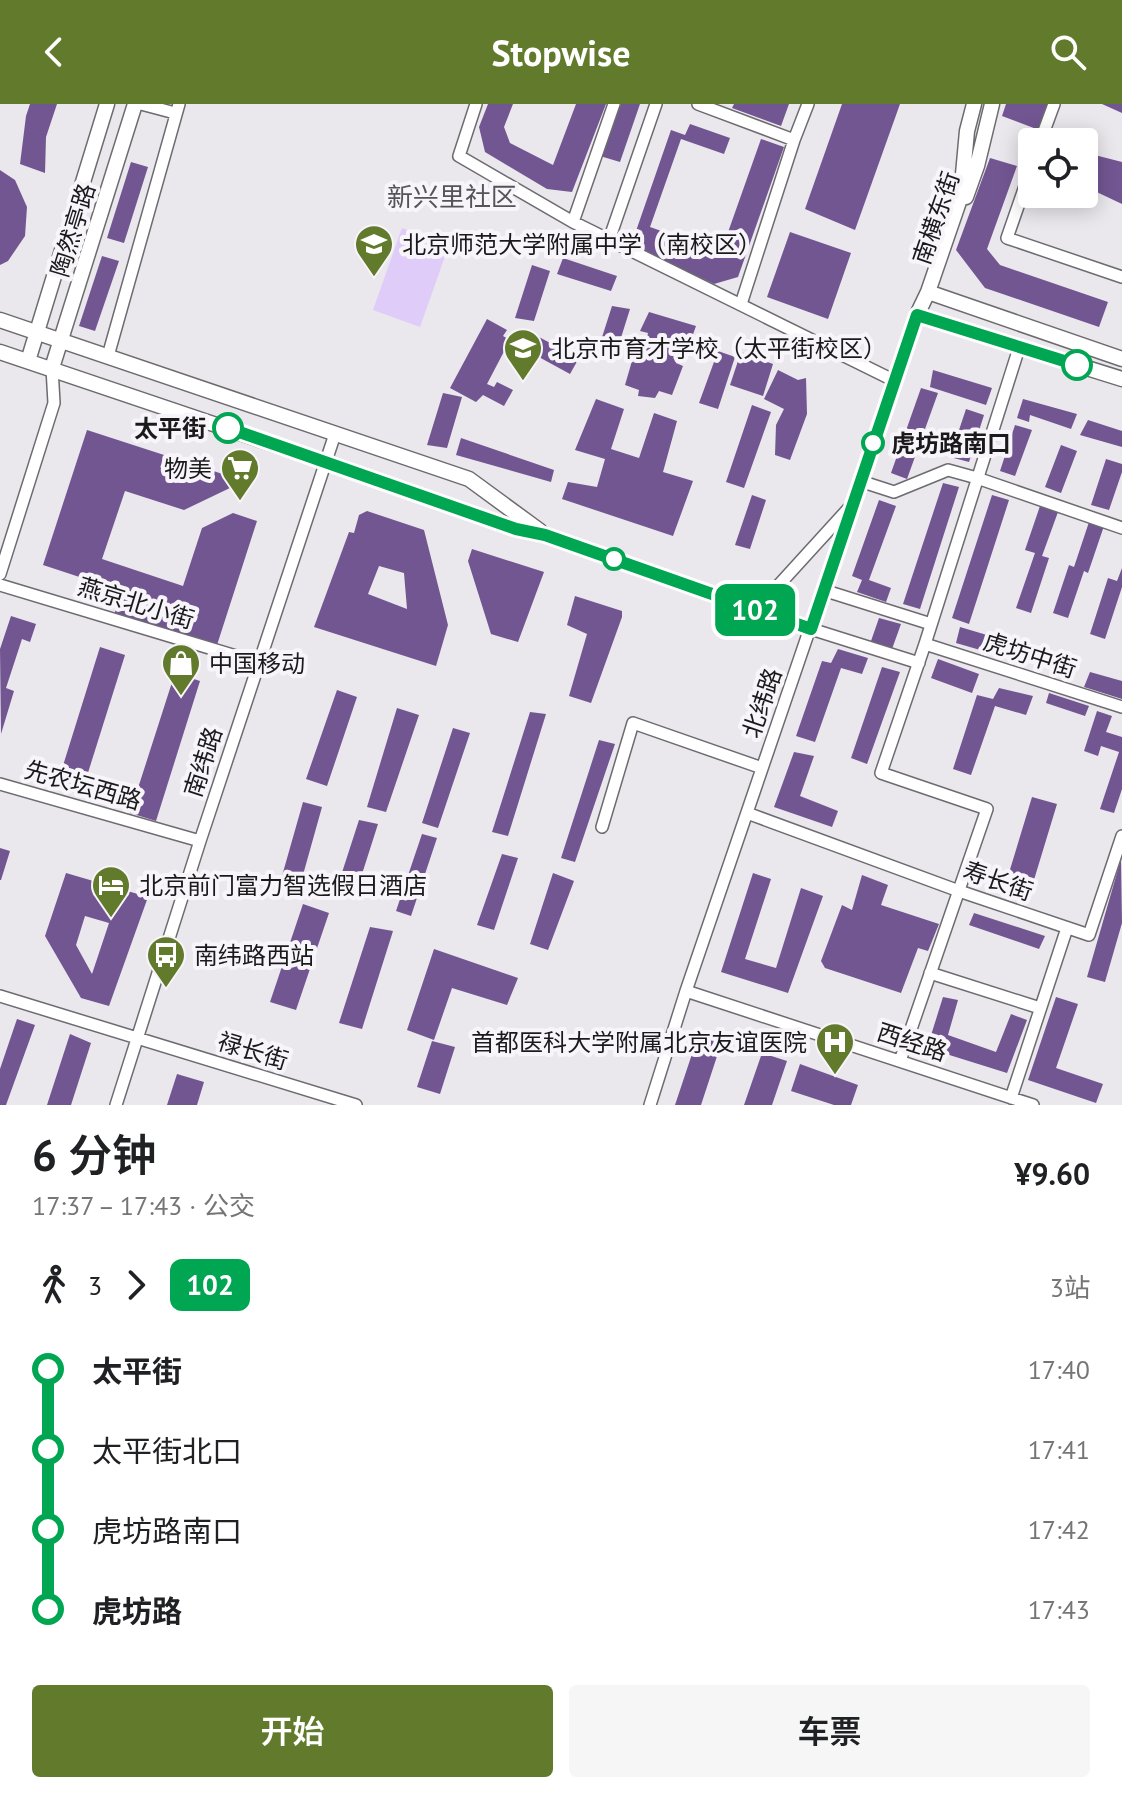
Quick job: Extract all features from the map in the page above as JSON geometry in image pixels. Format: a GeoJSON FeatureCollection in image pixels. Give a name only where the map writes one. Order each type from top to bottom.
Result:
{"type":"FeatureCollection","features":[{"type":"Feature","properties":{"kind":"main road","name":"陶然亭路"},"geometry":{"type":"LineString","coordinates":[[28,361],[107,104]]}},
{"type":"Feature","properties":{"kind":"main road","name":"陶然亭路"},"geometry":{"type":"LineString","coordinates":[[52,368],[138,104]]}},
{"type":"Feature","properties":{"kind":"main road","name":"南横东街"},"geometry":{"type":"LineString","coordinates":[[928,292],[961,196],[967,131],[974,104]]}},
{"type":"Feature","properties":{"kind":"main road","name":"南横东街"},"geometry":{"type":"LineString","coordinates":[[928,292],[936,288],[977,166],[992,104]]}},
{"type":"Feature","properties":{"kind":"main road"},"geometry":{"type":"LineString","coordinates":[[1122,359],[928,292],[917,315],[1122,379]]}},
{"type":"Feature","properties":{"kind":"main road"},"geometry":{"type":"LineString","coordinates":[[0,320],[469,479],[545,535]]}},
{"type":"Feature","properties":{"kind":"main road"},"geometry":{"type":"LineString","coordinates":[[0,352],[516,529],[545,535],[811,629]]}},
{"type":"Feature","properties":{"kind":"street"},"geometry":{"type":"LineString","coordinates":[[108,356],[177,109],[138,104]]}},
{"type":"Feature","properties":{"kind":"street"},"geometry":{"type":"LineString","coordinates":[[476,104],[459,156],[573,222],[895,381]]}},
{"type":"Feature","properties":{"kind":"street"},"geometry":{"type":"LineString","coordinates":[[573,222],[614,104]]}},
{"type":"Feature","properties":{"kind":"street"},"geometry":{"type":"LineString","coordinates":[[609,240],[656,104]]}},
{"type":"Feature","properties":{"kind":"street"},"geometry":{"type":"LineString","coordinates":[[698,104],[713,107],[794,140]]}},
{"type":"Feature","properties":{"kind":"street"},"geometry":{"type":"LineString","coordinates":[[741,304],[808,104]]}},
{"type":"Feature","properties":{"kind":"street"},"geometry":{"type":"LineString","coordinates":[[1045,128],[1054,104]]}},
{"type":"Feature","properties":{"kind":"street"},"geometry":{"type":"LineString","coordinates":[[1018,206],[1007,238],[1122,277]]}},
{"type":"Feature","properties":{"kind":"street","name":"北纬路"},"geometry":{"type":"LineString","coordinates":[[650,1105],[917,315]]}},
{"type":"Feature","properties":{"kind":"street"},"geometry":{"type":"LineString","coordinates":[[900,1061],[987,809],[881,773],[1019,348]]}},
{"type":"Feature","properties":{"kind":"street"},"geometry":{"type":"LineString","coordinates":[[0,574],[54,403],[52,368]]}},
{"type":"Feature","properties":{"kind":"street","name":"南纬路"},"geometry":{"type":"LineString","coordinates":[[116,1105],[335,434]]}},
{"type":"Feature","properties":{"kind":"street"},"geometry":{"type":"LineString","coordinates":[[860,481],[894,492],[948,470],[1122,528]]}},
{"type":"Feature","properties":{"kind":"street"},"geometry":{"type":"LineString","coordinates":[[756,610],[851,506]]}},
{"type":"Feature","properties":{"kind":"street","name":"燕京北小街"},"geometry":{"type":"LineString","coordinates":[[0,585],[259,663]]}},
{"type":"Feature","properties":{"kind":"street"},"geometry":{"type":"LineString","coordinates":[[823,590],[931,624]]}},
{"type":"Feature","properties":{"kind":"street"},"geometry":{"type":"LineString","coordinates":[[811,629],[919,663]]}},
{"type":"Feature","properties":{"kind":"street","name":"虎坊中街"},"geometry":{"type":"LineString","coordinates":[[925,644],[1122,707]]}},
{"type":"Feature","properties":{"kind":"street"},"geometry":{"type":"LineString","coordinates":[[602,827],[633,723],[762,768]]}},
{"type":"Feature","properties":{"kind":"street","name":"先农坛西路"},"geometry":{"type":"LineString","coordinates":[[0,784],[200,841]]}},
{"type":"Feature","properties":{"kind":"street","name":"寿长街"},"geometry":{"type":"LineString","coordinates":[[747,813],[1067,928]]}},
{"type":"Feature","properties":{"kind":"street"},"geometry":{"type":"LineString","coordinates":[[1011,1098],[1067,928],[1089,935],[1122,836]]}},
{"type":"Feature","properties":{"kind":"street"},"geometry":{"type":"LineString","coordinates":[[930,973],[1040,1008]]}},
{"type":"Feature","properties":{"kind":"street","name":"西经路"},"geometry":{"type":"LineString","coordinates":[[686,991],[1033,1105]]}},
{"type":"Feature","properties":{"kind":"street","name":"禄长街"},"geometry":{"type":"LineString","coordinates":[[0,996],[356,1105]]}},
{"type":"Feature","properties":{"kind":"shaded area"},"geometry":{"type":"Polygon","coordinates":[[[402,228],[449,245],[420,327],[373,310],[402,228]]]}},
{"type":"Feature","properties":{"kind":"building"},"geometry":{"type":"Polygon","coordinates":[[[30,104],[57,104],[46,137],[45,173],[20,164],[30,104]]]}},
{"type":"Feature","properties":{"kind":"building"},"geometry":{"type":"Polygon","coordinates":[[[488,104],[513,104],[504,127],[510,143],[553,165],[576,104],[606,104],[572,192],[547,189],[485,152],[479,127],[488,104]]]}},
{"type":"Feature","properties":{"kind":"building"},"geometry":{"type":"Polygon","coordinates":[[[621,104],[640,104],[620,162],[600,156],[621,104]]]}},
{"type":"Feature","properties":{"kind":"building"},"geometry":{"type":"Polygon","coordinates":[[[734,104],[789,104],[781,126],[732,108],[734,104]]]}},
{"type":"Feature","properties":{"kind":"building"},"geometry":{"type":"Polygon","coordinates":[[[842,104],[900,104],[855,230],[805,209],[842,104]]]}},
{"type":"Feature","properties":{"kind":"building"},"geometry":{"type":"Polygon","coordinates":[[[1006,104],[1049,104],[1040,128],[1002,116],[1006,104]]]}},
{"type":"Feature","properties":{"kind":"building"},"geometry":{"type":"Polygon","coordinates":[[[1102,104],[1122,104],[1122,113],[1102,104]]]}},
{"type":"Feature","properties":{"kind":"building"},"geometry":{"type":"Polygon","coordinates":[[[690,124],[730,138],[724,154],[681,139],[650,227],[721,252],[761,139],[784,147],[738,277],[714,284],[636,248],[636,231],[671,130],[685,135],[690,124]]]}},
{"type":"Feature","properties":{"kind":"building"},"geometry":{"type":"Polygon","coordinates":[[[1098,156],[1122,162],[1122,204],[1098,193],[1098,156]]]}},
{"type":"Feature","properties":{"kind":"building"},"geometry":{"type":"Polygon","coordinates":[[[990,158],[1017,166],[987,249],[1000,265],[1108,302],[1099,327],[985,288],[956,250],[990,158]]]}},
{"type":"Feature","properties":{"kind":"building"},"geometry":{"type":"Polygon","coordinates":[[[131,162],[148,167],[124,243],[107,238],[131,162]]]}},
{"type":"Feature","properties":{"kind":"building"},"geometry":{"type":"Polygon","coordinates":[[[0,170],[15,180],[27,207],[25,236],[8,261],[0,265],[0,170]]]}},
{"type":"Feature","properties":{"kind":"building"},"geometry":{"type":"Polygon","coordinates":[[[790,232],[851,253],[828,319],[767,297],[790,232]]]}},
{"type":"Feature","properties":{"kind":"building"},"geometry":{"type":"Polygon","coordinates":[[[102,256],[119,261],[95,331],[79,326],[102,256]]]}},
{"type":"Feature","properties":{"kind":"building"},"geometry":{"type":"Polygon","coordinates":[[[563,258],[617,276],[611,291],[557,274],[563,258]]]}},
{"type":"Feature","properties":{"kind":"building"},"geometry":{"type":"Polygon","coordinates":[[[532,265],[550,271],[534,321],[515,318],[532,265]]]}},
{"type":"Feature","properties":{"kind":"building"},"geometry":{"type":"Polygon","coordinates":[[[612,306],[630,309],[614,360],[596,356],[612,306]]]}},
{"type":"Feature","properties":{"kind":"building"},"geometry":{"type":"Polygon","coordinates":[[[649,312],[696,326],[691,340],[685,338],[676,363],[683,366],[672,395],[659,391],[655,398],[638,396],[639,390],[625,385],[634,354],[643,355],[648,333],[640,331],[649,312]]]}},
{"type":"Feature","properties":{"kind":"building"},"geometry":{"type":"Polygon","coordinates":[[[487,319],[507,330],[503,336],[510,340],[487,384],[494,387],[497,382],[513,390],[504,406],[483,395],[476,402],[450,388],[487,319]]]}},
{"type":"Feature","properties":{"kind":"building"},"geometry":{"type":"Polygon","coordinates":[[[535,335],[579,358],[570,374],[526,350],[535,335]]]}},
{"type":"Feature","properties":{"kind":"building"},"geometry":{"type":"Polygon","coordinates":[[[718,351],[735,357],[718,409],[699,403],[718,351]]]}},
{"type":"Feature","properties":{"kind":"building"},"geometry":{"type":"Polygon","coordinates":[[[741,352],[773,364],[763,396],[730,385],[741,352]]]}},
{"type":"Feature","properties":{"kind":"building"},"geometry":{"type":"Polygon","coordinates":[[[778,370],[798,380],[806,378],[807,414],[790,460],[775,455],[776,425],[784,409],[764,399],[778,370]]]}},
{"type":"Feature","properties":{"kind":"building"},"geometry":{"type":"Polygon","coordinates":[[[933,370],[992,388],[986,405],[930,387],[933,370]]]}},
{"type":"Feature","properties":{"kind":"building"},"geometry":{"type":"Polygon","coordinates":[[[921,388],[938,393],[907,479],[891,473],[921,388]]]}},
{"type":"Feature","properties":{"kind":"building"},"geometry":{"type":"Polygon","coordinates":[[[443,393],[462,397],[447,448],[427,445],[443,393]]]}},
{"type":"Feature","properties":{"kind":"building"},"geometry":{"type":"Polygon","coordinates":[[[596,399],[624,409],[611,449],[639,458],[654,413],[677,421],[663,472],[693,481],[673,536],[562,499],[568,482],[597,487],[605,459],[575,450],[596,399]]]}},
{"type":"Feature","properties":{"kind":"building"},"geometry":{"type":"Polygon","coordinates":[[[1023,399],[1077,414],[1071,429],[1030,415],[1029,422],[1017,418],[1023,399]]]}},
{"type":"Feature","properties":{"kind":"building"},"geometry":{"type":"Polygon","coordinates":[[[752,405],[771,412],[744,488],[726,482],[752,405]]]}},
{"type":"Feature","properties":{"kind":"building"},"geometry":{"type":"Polygon","coordinates":[[[966,409],[984,415],[969,462],[950,457],[966,409]]]}},
{"type":"Feature","properties":{"kind":"building"},"geometry":{"type":"Polygon","coordinates":[[[1088,420],[1122,431],[1122,447],[1080,435],[1088,420]]]}},
{"type":"Feature","properties":{"kind":"building"},"geometry":{"type":"Polygon","coordinates":[[[1015,425],[1032,430],[1015,476],[1000,471],[1015,425]]]}},
{"type":"Feature","properties":{"kind":"building"},"geometry":{"type":"Polygon","coordinates":[[[87,430],[235,478],[232,487],[184,510],[125,491],[102,559],[183,586],[202,528],[233,513],[257,521],[217,645],[188,635],[187,639],[114,615],[122,591],[43,565],[87,430]]]}},
{"type":"Feature","properties":{"kind":"building"},"geometry":{"type":"Polygon","coordinates":[[[461,438],[554,470],[551,482],[456,455],[461,438]]]}},
{"type":"Feature","properties":{"kind":"building"},"geometry":{"type":"Polygon","coordinates":[[[1061,445],[1077,451],[1061,493],[1045,487],[1061,445]]]}},
{"type":"Feature","properties":{"kind":"building"},"geometry":{"type":"Polygon","coordinates":[[[1106,459],[1122,464],[1109,510],[1091,505],[1106,459]]]}},
{"type":"Feature","properties":{"kind":"building"},"geometry":{"type":"Polygon","coordinates":[[[943,483],[959,487],[920,609],[903,604],[943,483]]]}},
{"type":"Feature","properties":{"kind":"building"},"geometry":{"type":"Polygon","coordinates":[[[752,495],[766,500],[750,549],[735,545],[752,495]]]}},
{"type":"Feature","properties":{"kind":"building"},"geometry":{"type":"Polygon","coordinates":[[[992,495],[1009,500],[969,624],[952,618],[992,495]]]}},
{"type":"Feature","properties":{"kind":"building"},"geometry":{"type":"Polygon","coordinates":[[[879,500],[896,506],[869,580],[891,588],[886,602],[857,592],[862,580],[852,576],[879,500]]]}},
{"type":"Feature","properties":{"kind":"building"},"geometry":{"type":"Polygon","coordinates":[[[1040,506],[1058,512],[1042,556],[1049,558],[1031,613],[1016,608],[1035,553],[1025,550],[1040,506]]]}},
{"type":"Feature","properties":{"kind":"building"},"geometry":{"type":"Polygon","coordinates":[[[367,511],[424,530],[448,625],[436,666],[314,627],[349,532],[354,533],[359,515],[367,511]],[[379,566],[368,594],[407,609],[404,573],[379,566]]]}},
{"type":"Feature","properties":{"kind":"building"},"geometry":{"type":"Polygon","coordinates":[[[1089,522],[1104,526],[1068,618],[1053,613],[1069,565],[1074,567],[1089,522]]]}},
{"type":"Feature","properties":{"kind":"building"},"geometry":{"type":"Polygon","coordinates":[[[472,549],[544,572],[518,642],[491,634],[468,561],[472,549]]]}},
{"type":"Feature","properties":{"kind":"building"},"geometry":{"type":"Polygon","coordinates":[[[1122,568],[1122,587],[1105,639],[1090,634],[1108,578],[1117,581],[1122,568]]]}},
{"type":"Feature","properties":{"kind":"building"},"geometry":{"type":"Polygon","coordinates":[[[575,596],[622,611],[591,703],[569,696],[587,634],[567,625],[575,596]]]}},
{"type":"Feature","properties":{"kind":"building"},"geometry":{"type":"Polygon","coordinates":[[[11,616],[36,624],[30,642],[22,639],[6,688],[14,691],[1,734],[0,649],[11,616]]]}},
{"type":"Feature","properties":{"kind":"building"},"geometry":{"type":"Polygon","coordinates":[[[879,618],[901,624],[892,649],[871,641],[879,618]]]}},
{"type":"Feature","properties":{"kind":"building"},"geometry":{"type":"Polygon","coordinates":[[[960,627],[1007,641],[1001,656],[956,643],[960,627]]]}},
{"type":"Feature","properties":{"kind":"building"},"geometry":{"type":"Polygon","coordinates":[[[100,647],[125,655],[81,795],[56,788],[100,647]]]}},
{"type":"Feature","properties":{"kind":"building"},"geometry":{"type":"Polygon","coordinates":[[[838,649],[868,658],[862,674],[841,668],[815,742],[796,736],[822,661],[831,663],[838,649]]]}},
{"type":"Feature","properties":{"kind":"building"},"geometry":{"type":"Polygon","coordinates":[[[938,659],[979,674],[972,693],[931,678],[938,659]]]}},
{"type":"Feature","properties":{"kind":"building"},"geometry":{"type":"Polygon","coordinates":[[[882,667],[900,672],[867,764],[851,758],[882,667]]]}},
{"type":"Feature","properties":{"kind":"building"},"geometry":{"type":"Polygon","coordinates":[[[1090,672],[1122,681],[1122,699],[1084,687],[1090,672]]]}},
{"type":"Feature","properties":{"kind":"building"},"geometry":{"type":"Polygon","coordinates":[[[175,673],[200,681],[156,821],[130,813],[175,673]]]}},
{"type":"Feature","properties":{"kind":"building"},"geometry":{"type":"Polygon","coordinates":[[[999,688],[1033,696],[1026,715],[995,706],[971,775],[953,769],[977,695],[993,699],[999,688]]]}},
{"type":"Feature","properties":{"kind":"building"},"geometry":{"type":"Polygon","coordinates":[[[337,690],[357,697],[327,786],[306,779],[337,690]]]}},
{"type":"Feature","properties":{"kind":"building"},"geometry":{"type":"Polygon","coordinates":[[[1049,693],[1089,706],[1085,716],[1046,703],[1049,693]]]}},
{"type":"Feature","properties":{"kind":"building"},"geometry":{"type":"Polygon","coordinates":[[[397,708],[419,715],[386,812],[367,807],[397,708]]]}},
{"type":"Feature","properties":{"kind":"building"},"geometry":{"type":"Polygon","coordinates":[[[1097,711],[1112,716],[1106,732],[1122,737],[1122,789],[1114,813],[1100,809],[1119,752],[1101,746],[1098,756],[1084,751],[1097,711]]]}},
{"type":"Feature","properties":{"kind":"building"},"geometry":{"type":"Polygon","coordinates":[[[530,712],[546,714],[508,836],[492,832],[530,712]]]}},
{"type":"Feature","properties":{"kind":"building"},"geometry":{"type":"Polygon","coordinates":[[[453,728],[470,733],[438,828],[422,823],[453,728]]]}},
{"type":"Feature","properties":{"kind":"building"},"geometry":{"type":"Polygon","coordinates":[[[599,740],[615,744],[575,862],[561,858],[599,740]]]}},
{"type":"Feature","properties":{"kind":"building"},"geometry":{"type":"Polygon","coordinates":[[[794,752],[814,756],[800,796],[838,811],[832,827],[774,807],[794,752]]]}},
{"type":"Feature","properties":{"kind":"building"},"geometry":{"type":"Polygon","coordinates":[[[1032,797],[1057,804],[1030,893],[1005,886],[1032,797]]]}},
{"type":"Feature","properties":{"kind":"building"},"geometry":{"type":"Polygon","coordinates":[[[303,802],[322,807],[301,882],[282,876],[303,802]]]}},
{"type":"Feature","properties":{"kind":"building"},"geometry":{"type":"Polygon","coordinates":[[[359,820],[378,824],[355,896],[336,891],[359,820]]]}},
{"type":"Feature","properties":{"kind":"building"},"geometry":{"type":"Polygon","coordinates":[[[422,834],[437,838],[411,916],[396,911],[422,834]]]}},
{"type":"Feature","properties":{"kind":"building"},"geometry":{"type":"Polygon","coordinates":[[[0,848],[10,851],[1,880],[0,880],[0,848]]]}},
{"type":"Feature","properties":{"kind":"building"},"geometry":{"type":"Polygon","coordinates":[[[502,854],[518,858],[494,930],[477,925],[502,854]]]}},
{"type":"Feature","properties":{"kind":"building"},"geometry":{"type":"Polygon","coordinates":[[[1121,859],[1122,923],[1105,982],[1087,977],[1121,859]]]}},
{"type":"Feature","properties":{"kind":"building"},"geometry":{"type":"Polygon","coordinates":[[[66,873],[148,897],[109,1006],[81,998],[45,936],[66,873]],[[85,916],[76,945],[92,974],[109,923],[85,916]]]}},
{"type":"Feature","properties":{"kind":"building"},"geometry":{"type":"Polygon","coordinates":[[[553,873],[574,881],[548,950],[530,944],[553,873]]]}},
{"type":"Feature","properties":{"kind":"building"},"geometry":{"type":"Polygon","coordinates":[[[753,873],[771,879],[745,959],[776,968],[801,888],[823,896],[788,993],[721,972],[753,873]]]}},
{"type":"Feature","properties":{"kind":"building"},"geometry":{"type":"Polygon","coordinates":[[[862,875],[888,885],[881,905],[939,924],[928,951],[918,948],[901,993],[825,968],[821,961],[842,905],[852,910],[862,875]]]}},
{"type":"Feature","properties":{"kind":"building"},"geometry":{"type":"Polygon","coordinates":[[[303,904],[329,913],[296,1010],[270,1002],[303,904]]]}},
{"type":"Feature","properties":{"kind":"building"},"geometry":{"type":"Polygon","coordinates":[[[974,913],[1045,936],[1039,949],[969,925],[974,913]]]}},
{"type":"Feature","properties":{"kind":"building"},"geometry":{"type":"Polygon","coordinates":[[[370,927],[393,931],[362,1029],[339,1023],[370,927]]]}},
{"type":"Feature","properties":{"kind":"building"},"geometry":{"type":"Polygon","coordinates":[[[434,949],[518,978],[507,1005],[452,988],[434,1040],[407,1030],[434,949]]]}},
{"type":"Feature","properties":{"kind":"building"},"geometry":{"type":"Polygon","coordinates":[[[943,997],[958,1000],[948,1035],[996,1052],[1011,1014],[1027,1020],[1007,1073],[927,1048],[943,997]]]}},
{"type":"Feature","properties":{"kind":"building"},"geometry":{"type":"Polygon","coordinates":[[[1056,997],[1078,1004],[1056,1068],[1103,1084],[1096,1103],[1028,1080],[1056,997]]]}},
{"type":"Feature","properties":{"kind":"building"},"geometry":{"type":"Polygon","coordinates":[[[17,1019],[35,1025],[6,1105],[0,1105],[0,1069],[17,1019]]]}},
{"type":"Feature","properties":{"kind":"building"},"geometry":{"type":"Polygon","coordinates":[[[700,1030],[723,1038],[701,1105],[675,1105],[700,1030]]]}},
{"type":"Feature","properties":{"kind":"building"},"geometry":{"type":"Polygon","coordinates":[[[70,1034],[91,1043],[71,1105],[47,1105],[70,1034]]]}},
{"type":"Feature","properties":{"kind":"building"},"geometry":{"type":"Polygon","coordinates":[[[432,1041],[455,1047],[440,1094],[417,1087],[432,1041]]]}},
{"type":"Feature","properties":{"kind":"building"},"geometry":{"type":"Polygon","coordinates":[[[762,1053],[787,1061],[772,1105],[744,1105],[762,1053]]]}},
{"type":"Feature","properties":{"kind":"building"},"geometry":{"type":"Polygon","coordinates":[[[800,1064],[858,1085],[851,1105],[834,1105],[791,1091],[800,1064]]]}},
{"type":"Feature","properties":{"kind":"building"},"geometry":{"type":"Polygon","coordinates":[[[177,1074],[204,1082],[197,1105],[167,1105],[177,1074]]]}},
{"type":"Feature","properties":{"kind":"bus line","name":"102"},"geometry":{"type":"LineString","coordinates":[[228,428],[811,629],[917,315],[1077,365]]}},
{"type":"Feature","properties":{"kind":"place","name":"北京师范大学附属中学（南校区）"},"geometry":{"type":"Point","coordinates":[374,278]}},
{"type":"Feature","properties":{"kind":"place","name":"北京市育才学校（太平街校区）"},"geometry":{"type":"Point","coordinates":[523,382]}},
{"type":"Feature","properties":{"kind":"place","name":"太平街"},"geometry":{"type":"Point","coordinates":[228,428]}},
{"type":"Feature","properties":{"kind":"place","name":"虎坊路南口"},"geometry":{"type":"Point","coordinates":[873,443]}},
{"type":"Feature","properties":{"kind":"place","name":"物美"},"geometry":{"type":"Point","coordinates":[240,502]}},
{"type":"Feature","properties":{"kind":"place","name":"中国移动"},"geometry":{"type":"Point","coordinates":[181,697]}},
{"type":"Feature","properties":{"kind":"place","name":"北京前门富力智选假日酒店"},"geometry":{"type":"Point","coordinates":[111,919]}},
{"type":"Feature","properties":{"kind":"place","name":"南纬路西站"},"geometry":{"type":"Point","coordinates":[166,989]}},
{"type":"Feature","properties":{"kind":"place","name":"首都医科大学附属北京友谊医院"},"geometry":{"type":"Point","coordinates":[835,1076]}},
{"type":"Feature","properties":{"kind":"district","name":"新兴里社区"},"geometry":{"type":"Point","coordinates":[452,196]}}]}
